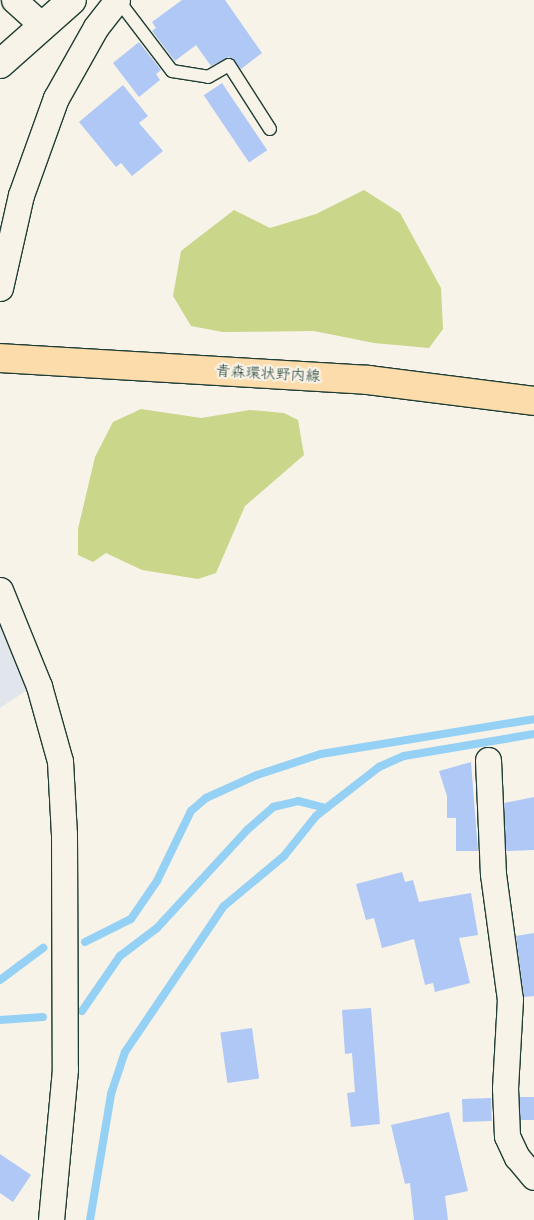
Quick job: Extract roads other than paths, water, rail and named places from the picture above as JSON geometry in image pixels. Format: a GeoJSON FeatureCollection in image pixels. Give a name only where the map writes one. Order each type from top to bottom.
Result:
{"type":"FeatureCollection","features":[{"type":"Feature","properties":{"kind":"main road","name":"青森環状野内線"},"geometry":{"type":"LineString","coordinates":[[0,358],[368,380],[534,401]]}},
{"type":"Feature","properties":{"kind":"street"},"geometry":{"type":"LineString","coordinates":[[14,0],[42,26]]}},
{"type":"Feature","properties":{"kind":"street"},"geometry":{"type":"LineString","coordinates":[[0,64],[72,0]]}},
{"type":"Feature","properties":{"kind":"street"},"geometry":{"type":"LineString","coordinates":[[0,288],[21,195],[56,98],[96,27],[118,0]]}},
{"type":"Feature","properties":{"kind":"street"},"geometry":{"type":"LineString","coordinates":[[0,590],[39,686],[60,761],[64,834],[65,1069],[51,1220]]}},
{"type":"Feature","properties":{"kind":"street"},"geometry":{"type":"LineString","coordinates":[[488,760],[493,874],[510,999],[505,1088],[507,1136],[517,1157],[534,1178]]}},
{"type":"Feature","properties":{"kind":"lane"},"geometry":{"type":"LineString","coordinates":[[118,0],[172,71],[208,77],[229,65],[270,129]]}},
{"type":"Feature","properties":{"kind":"waterway"},"geometry":{"type":"LineString","coordinates":[[85,942],[131,919],[157,881],[191,811],[206,798],[257,775],[321,754],[534,719]]}},
{"type":"Feature","properties":{"kind":"waterway"},"geometry":{"type":"LineString","coordinates":[[90,1220],[111,1094],[125,1052],[224,906],[284,856],[316,816],[379,767],[404,756],[534,734]]}},
{"type":"Feature","properties":{"kind":"waterway"},"geometry":{"type":"LineString","coordinates":[[82,1011],[120,956],[157,928],[247,830],[273,807],[298,801],[326,808]]}},
{"type":"Feature","properties":{"kind":"waterway"},"geometry":{"type":"LineString","coordinates":[[0,980],[43,948]]}},
{"type":"Feature","properties":{"kind":"waterway"},"geometry":{"type":"LineString","coordinates":[[0,1020],[43,1017]]}}]}
